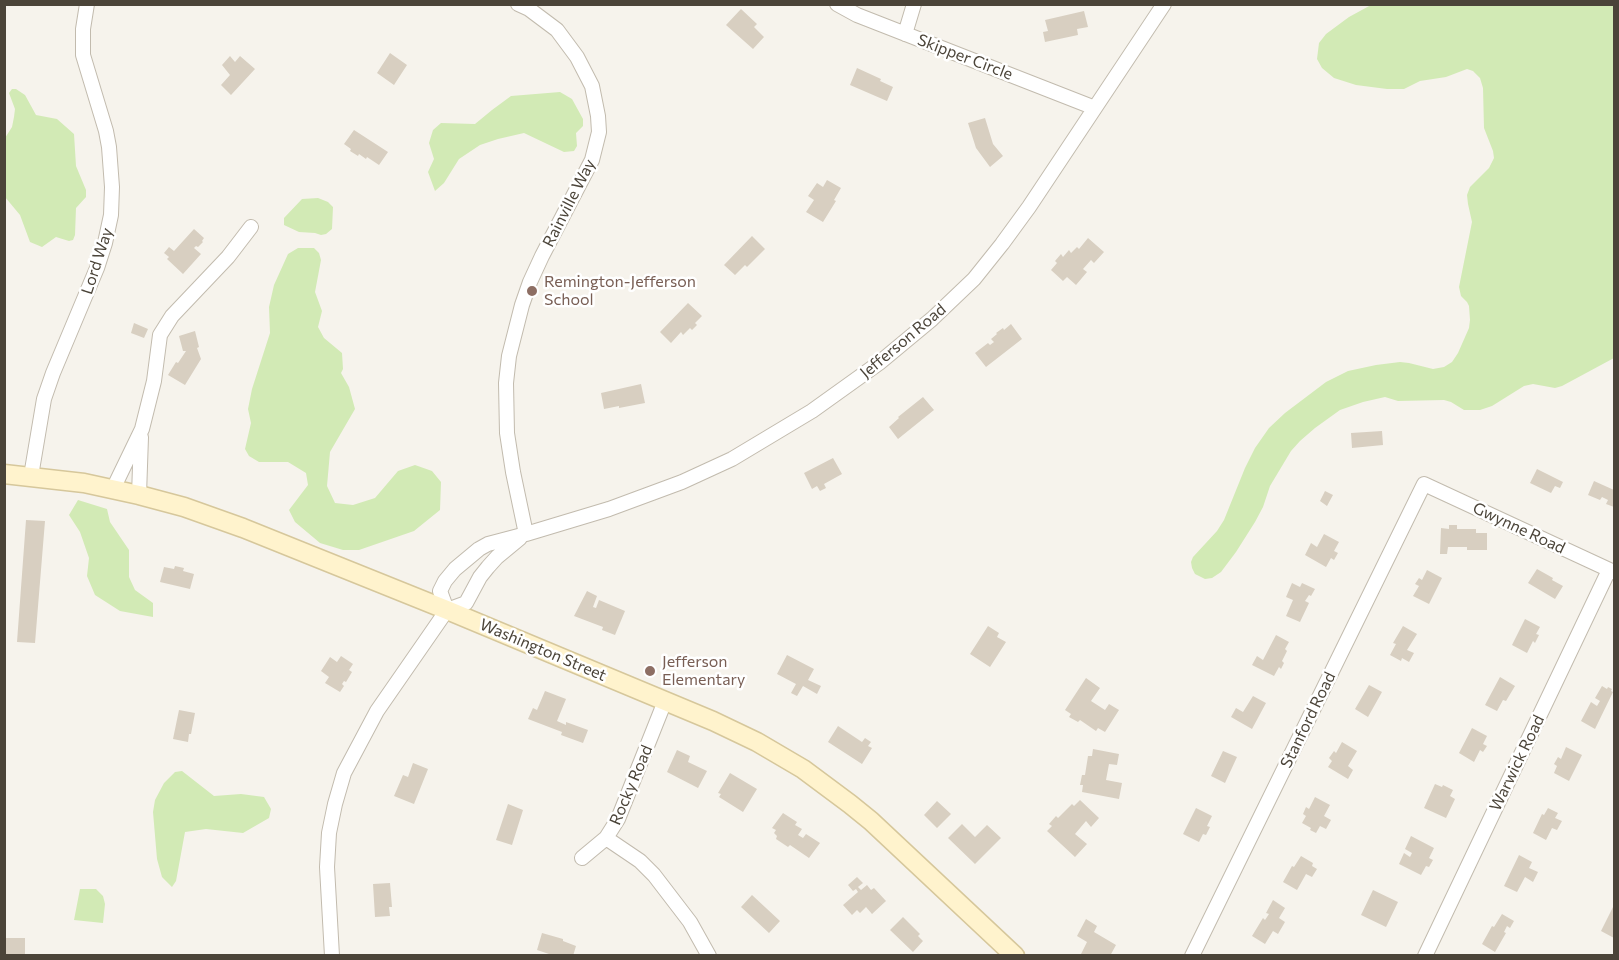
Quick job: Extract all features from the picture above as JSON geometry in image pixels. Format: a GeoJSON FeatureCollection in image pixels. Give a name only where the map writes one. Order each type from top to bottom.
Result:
{"type":"FeatureCollection","features":[{"type":"Feature","properties":{"kind":"main road","name":"Washington Street"},"geometry":{"type":"LineString","coordinates":[[4,474],[84,483],[184,507],[243,528],[447,610],[713,721],[757,742],[803,769],[871,821],[1015,956]]}},
{"type":"Feature","properties":{"kind":"street","name":"Lord Way"},"geometry":{"type":"LineString","coordinates":[[31,476],[46,393],[97,268],[111,215],[112,187],[109,147],[83,56],[83,29],[87,4]]}},
{"type":"Feature","properties":{"kind":"street","name":"Rainville Way"},"geometry":{"type":"LineString","coordinates":[[518,4],[529,9],[558,30],[578,57],[592,86],[599,132],[592,160],[530,282],[519,313],[509,356],[506,391],[507,433],[526,534]]}},
{"type":"Feature","properties":{"kind":"street","name":"Skipper Circle"},"geometry":{"type":"LineString","coordinates":[[837,4],[857,15],[1095,108]]}},
{"type":"Feature","properties":{"kind":"street"},"geometry":{"type":"LineString","coordinates":[[905,34],[914,4]]}},
{"type":"Feature","properties":{"kind":"street","name":"Jefferson Road"},"geometry":{"type":"LineString","coordinates":[[526,534],[488,567],[466,603],[447,610],[440,591],[446,580],[454,569],[470,555],[488,544],[609,509],[682,482],[732,459],[812,411],[879,363],[932,319],[974,279],[1002,244],[1164,4]]}},
{"type":"Feature","properties":{"kind":"street"},"geometry":{"type":"LineString","coordinates":[[139,495],[142,429],[154,381],[159,335],[172,316],[228,257],[251,227]]}},
{"type":"Feature","properties":{"kind":"street"},"geometry":{"type":"LineString","coordinates":[[113,489],[142,429]]}},
{"type":"Feature","properties":{"kind":"street","name":"Gwynne Road"},"geometry":{"type":"LineString","coordinates":[[1424,484],[1612,571]]}},
{"type":"Feature","properties":{"kind":"street","name":"Stanford Road"},"geometry":{"type":"LineString","coordinates":[[1191,956],[1424,484]]}},
{"type":"Feature","properties":{"kind":"street","name":"Warwick Road"},"geometry":{"type":"LineString","coordinates":[[1425,956],[1612,571]]}},
{"type":"Feature","properties":{"kind":"street"},"geometry":{"type":"LineString","coordinates":[[332,956],[327,867],[329,833],[344,773],[377,711],[447,610]]}},
{"type":"Feature","properties":{"kind":"street","name":"Rocky Road"},"geometry":{"type":"LineString","coordinates":[[582,858],[606,837],[618,819],[665,701]]}},
{"type":"Feature","properties":{"kind":"street"},"geometry":{"type":"LineString","coordinates":[[606,837],[640,861],[654,876],[690,922],[709,956]]}},
{"type":"Feature","properties":{"kind":"green space"},"geometry":{"type":"Polygon","coordinates":[[[1371,5],[1614,5],[1614,358],[1562,386],[1555,388],[1533,384],[1524,386],[1492,406],[1480,410],[1464,410],[1444,400],[1398,401],[1385,397],[1340,410],[1315,428],[1291,451],[1270,486],[1255,522],[1236,552],[1221,572],[1212,578],[1205,579],[1195,574],[1191,562],[1193,557],[1224,520],[1245,468],[1269,428],[1326,382],[1348,371],[1400,362],[1433,369],[1444,367],[1452,362],[1458,353],[1469,328],[1469,306],[1461,296],[1459,287],[1472,222],[1467,195],[1470,187],[1489,168],[1494,158],[1484,128],[1483,88],[1480,78],[1467,69],[1446,77],[1420,81],[1404,89],[1387,89],[1356,85],[1334,78],[1322,68],[1317,59],[1319,43],[1326,34],[1349,17],[1371,5]]]}},
{"type":"Feature","properties":{"kind":"green space"},"geometry":{"type":"Polygon","coordinates":[[[12,89],[25,95],[36,115],[57,119],[74,134],[76,166],[86,190],[86,197],[76,208],[73,240],[56,237],[42,247],[30,242],[20,215],[5,197],[5,138],[12,127],[15,109],[9,93],[12,89]]]}},
{"type":"Feature","properties":{"kind":"green space"},"geometry":{"type":"Polygon","coordinates":[[[560,92],[572,99],[583,119],[583,126],[576,133],[577,146],[574,151],[564,152],[524,133],[498,139],[480,145],[459,159],[444,183],[435,191],[428,172],[434,159],[429,143],[433,130],[441,123],[475,124],[511,96],[560,92]]]}},
{"type":"Feature","properties":{"kind":"green space"},"geometry":{"type":"Polygon","coordinates":[[[318,198],[333,207],[332,229],[326,234],[299,232],[284,225],[284,218],[302,199],[318,198]]]}},
{"type":"Feature","properties":{"kind":"green space"},"geometry":{"type":"Polygon","coordinates":[[[298,248],[314,248],[319,253],[321,260],[315,292],[322,311],[318,327],[324,338],[342,353],[341,373],[349,387],[355,409],[330,452],[327,486],[335,503],[353,505],[375,498],[398,471],[415,465],[432,471],[441,482],[440,510],[414,531],[359,550],[343,550],[320,543],[295,522],[289,510],[308,485],[306,473],[288,462],[259,462],[249,456],[245,449],[251,423],[248,409],[252,389],[270,333],[269,307],[274,285],[288,254],[298,248]]]}},
{"type":"Feature","properties":{"kind":"green space"},"geometry":{"type":"Polygon","coordinates":[[[78,500],[107,509],[110,522],[129,550],[129,577],[135,590],[153,603],[153,617],[120,611],[95,595],[87,576],[89,558],[80,532],[69,515],[78,500]]]}},
{"type":"Feature","properties":{"kind":"green space"},"geometry":{"type":"Polygon","coordinates":[[[182,771],[214,796],[241,794],[264,797],[271,809],[269,818],[243,833],[206,829],[185,832],[176,881],[172,887],[162,877],[157,859],[153,812],[155,800],[164,783],[175,772],[182,771]]]}},
{"type":"Feature","properties":{"kind":"green space"},"geometry":{"type":"Polygon","coordinates":[[[80,889],[96,889],[103,896],[105,904],[103,923],[74,920],[80,889]]]}},
{"type":"Feature","properties":{"kind":"building"},"geometry":{"type":"Polygon","coordinates":[[[741,9],[757,24],[754,27],[764,37],[753,49],[726,25],[741,9]]]}},
{"type":"Feature","properties":{"kind":"building"},"geometry":{"type":"Polygon","coordinates":[[[1084,11],[1088,27],[1077,29],[1078,35],[1045,42],[1043,32],[1048,31],[1045,20],[1084,11]]]}},
{"type":"Feature","properties":{"kind":"building"},"geometry":{"type":"Polygon","coordinates":[[[390,53],[407,65],[394,85],[377,73],[390,53]]]}},
{"type":"Feature","properties":{"kind":"building"},"geometry":{"type":"Polygon","coordinates":[[[230,56],[235,62],[240,56],[255,69],[231,95],[221,85],[230,75],[222,65],[230,56]]]}},
{"type":"Feature","properties":{"kind":"building"},"geometry":{"type":"Polygon","coordinates":[[[857,68],[893,87],[887,101],[850,85],[857,68]]]}},
{"type":"Feature","properties":{"kind":"building"},"geometry":{"type":"Polygon","coordinates":[[[985,118],[993,144],[1003,156],[990,167],[976,148],[968,123],[985,118]]]}},
{"type":"Feature","properties":{"kind":"building"},"geometry":{"type":"Polygon","coordinates":[[[354,130],[388,152],[379,165],[367,157],[366,159],[359,154],[358,156],[344,144],[354,130]]]}},
{"type":"Feature","properties":{"kind":"building"},"geometry":{"type":"Polygon","coordinates":[[[827,180],[841,188],[823,222],[806,212],[814,200],[808,196],[817,183],[823,187],[827,180]]]}},
{"type":"Feature","properties":{"kind":"building"},"geometry":{"type":"Polygon","coordinates":[[[194,229],[204,238],[198,247],[194,248],[201,254],[183,274],[167,259],[169,257],[164,253],[169,247],[174,251],[194,229]]]}},
{"type":"Feature","properties":{"kind":"building"},"geometry":{"type":"Polygon","coordinates":[[[752,236],[765,249],[747,267],[745,265],[735,275],[724,265],[752,236]]]}},
{"type":"Feature","properties":{"kind":"building"},"geometry":{"type":"Polygon","coordinates":[[[1088,238],[1104,252],[1094,263],[1091,260],[1083,269],[1087,272],[1076,285],[1067,277],[1063,281],[1051,270],[1057,263],[1055,261],[1069,250],[1071,253],[1077,247],[1079,249],[1088,238]]]}},
{"type":"Feature","properties":{"kind":"building"},"geometry":{"type":"Polygon","coordinates":[[[688,303],[702,316],[692,330],[690,328],[683,335],[681,332],[671,343],[660,332],[688,303]]]}},
{"type":"Feature","properties":{"kind":"building"},"geometry":{"type":"Polygon","coordinates":[[[134,323],[148,329],[144,338],[131,333],[134,323]]]}},
{"type":"Feature","properties":{"kind":"building"},"geometry":{"type":"Polygon","coordinates":[[[1011,324],[1022,339],[986,367],[975,353],[988,343],[990,345],[994,342],[991,339],[996,333],[1011,324]]]}},
{"type":"Feature","properties":{"kind":"building"},"geometry":{"type":"Polygon","coordinates":[[[195,331],[201,359],[185,385],[168,375],[186,351],[183,351],[179,336],[195,331]]]}},
{"type":"Feature","properties":{"kind":"building"},"geometry":{"type":"Polygon","coordinates":[[[641,384],[645,403],[604,409],[601,393],[641,384]]]}},
{"type":"Feature","properties":{"kind":"building"},"geometry":{"type":"Polygon","coordinates":[[[923,397],[934,410],[898,439],[889,427],[923,397]]]}},
{"type":"Feature","properties":{"kind":"building"},"geometry":{"type":"Polygon","coordinates":[[[1382,431],[1383,445],[1352,448],[1351,433],[1382,431]]]}},
{"type":"Feature","properties":{"kind":"building"},"geometry":{"type":"Polygon","coordinates":[[[833,458],[842,474],[824,484],[826,488],[820,491],[817,486],[812,489],[804,473],[833,458]]]}},
{"type":"Feature","properties":{"kind":"building"},"geometry":{"type":"Polygon","coordinates":[[[1537,469],[1563,482],[1560,488],[1555,486],[1551,493],[1530,483],[1537,469]]]}},
{"type":"Feature","properties":{"kind":"building"},"geometry":{"type":"Polygon","coordinates":[[[1594,481],[1614,490],[1614,507],[1606,504],[1608,500],[1602,497],[1600,500],[1588,495],[1594,481]]]}},
{"type":"Feature","properties":{"kind":"building"},"geometry":{"type":"Polygon","coordinates":[[[1325,491],[1333,495],[1327,506],[1320,501],[1325,491]]]}},
{"type":"Feature","properties":{"kind":"building"},"geometry":{"type":"Polygon","coordinates":[[[26,520],[45,521],[35,643],[17,642],[26,520]]]}},
{"type":"Feature","properties":{"kind":"building"},"geometry":{"type":"Polygon","coordinates":[[[1449,525],[1457,525],[1457,529],[1476,529],[1476,533],[1487,533],[1487,550],[1448,547],[1447,554],[1440,554],[1441,528],[1449,529],[1449,525]]]}},
{"type":"Feature","properties":{"kind":"building"},"geometry":{"type":"Polygon","coordinates":[[[1324,534],[1339,542],[1334,551],[1338,553],[1334,560],[1331,558],[1326,567],[1305,555],[1311,543],[1317,547],[1324,534]]]}},
{"type":"Feature","properties":{"kind":"building"},"geometry":{"type":"Polygon","coordinates":[[[175,566],[194,574],[190,589],[160,582],[164,567],[174,569],[175,566]]]}},
{"type":"Feature","properties":{"kind":"building"},"geometry":{"type":"Polygon","coordinates":[[[1537,569],[1563,586],[1555,599],[1528,583],[1537,569]]]}},
{"type":"Feature","properties":{"kind":"building"},"geometry":{"type":"Polygon","coordinates":[[[1427,570],[1442,578],[1429,604],[1413,596],[1419,586],[1415,584],[1419,578],[1422,580],[1427,570]]]}},
{"type":"Feature","properties":{"kind":"building"},"geometry":{"type":"Polygon","coordinates":[[[1292,583],[1300,587],[1302,583],[1315,589],[1305,601],[1309,603],[1300,622],[1286,616],[1293,600],[1286,597],[1292,583]]]}},
{"type":"Feature","properties":{"kind":"building"},"geometry":{"type":"Polygon","coordinates":[[[587,591],[597,596],[593,607],[596,608],[599,600],[625,611],[615,635],[602,630],[603,627],[574,616],[587,591]]]}},
{"type":"Feature","properties":{"kind":"building"},"geometry":{"type":"Polygon","coordinates":[[[1525,619],[1540,627],[1535,643],[1533,641],[1527,653],[1512,645],[1525,619]]]}},
{"type":"Feature","properties":{"kind":"building"},"geometry":{"type":"Polygon","coordinates":[[[988,626],[999,633],[997,637],[1006,642],[990,667],[970,654],[988,626]]]}},
{"type":"Feature","properties":{"kind":"building"},"geometry":{"type":"Polygon","coordinates":[[[1403,626],[1417,634],[1407,650],[1414,653],[1409,662],[1402,658],[1401,661],[1390,655],[1396,644],[1393,643],[1403,626]]]}},
{"type":"Feature","properties":{"kind":"building"},"geometry":{"type":"Polygon","coordinates":[[[1276,635],[1289,642],[1282,661],[1284,663],[1274,676],[1252,665],[1257,656],[1263,660],[1276,635]]]}},
{"type":"Feature","properties":{"kind":"building"},"geometry":{"type":"Polygon","coordinates":[[[787,655],[814,669],[808,680],[821,686],[817,694],[803,686],[797,696],[791,693],[796,684],[777,674],[787,655]]]}},
{"type":"Feature","properties":{"kind":"building"},"geometry":{"type":"Polygon","coordinates":[[[341,656],[353,664],[349,670],[352,672],[342,684],[344,686],[340,692],[325,683],[329,677],[321,671],[330,657],[337,662],[341,656]]]}},
{"type":"Feature","properties":{"kind":"building"},"geometry":{"type":"Polygon","coordinates":[[[1500,677],[1515,686],[1497,711],[1485,705],[1500,677]]]}},
{"type":"Feature","properties":{"kind":"building"},"geometry":{"type":"Polygon","coordinates":[[[1086,678],[1100,688],[1091,701],[1105,710],[1109,704],[1119,710],[1105,732],[1098,728],[1096,731],[1080,720],[1078,722],[1069,717],[1071,714],[1065,710],[1086,678]]]}},
{"type":"Feature","properties":{"kind":"building"},"geometry":{"type":"Polygon","coordinates":[[[1369,685],[1382,692],[1368,717],[1355,709],[1369,685]]]}},
{"type":"Feature","properties":{"kind":"building"},"geometry":{"type":"Polygon","coordinates":[[[1602,686],[1612,689],[1613,692],[1595,729],[1581,721],[1591,702],[1597,706],[1600,701],[1595,698],[1602,686]]]}},
{"type":"Feature","properties":{"kind":"building"},"geometry":{"type":"Polygon","coordinates":[[[545,691],[566,699],[557,721],[588,730],[583,743],[528,719],[533,708],[537,710],[545,691]]]}},
{"type":"Feature","properties":{"kind":"building"},"geometry":{"type":"Polygon","coordinates":[[[1253,696],[1266,703],[1252,729],[1231,717],[1236,708],[1243,712],[1253,696]]]}},
{"type":"Feature","properties":{"kind":"building"},"geometry":{"type":"Polygon","coordinates":[[[179,710],[195,713],[188,742],[173,739],[179,710]]]}},
{"type":"Feature","properties":{"kind":"building"},"geometry":{"type":"Polygon","coordinates":[[[838,726],[862,742],[865,738],[871,742],[868,746],[872,748],[862,764],[828,742],[838,726]]]}},
{"type":"Feature","properties":{"kind":"building"},"geometry":{"type":"Polygon","coordinates":[[[1472,728],[1487,736],[1483,744],[1487,746],[1483,752],[1480,750],[1474,762],[1459,753],[1472,728]]]}},
{"type":"Feature","properties":{"kind":"building"},"geometry":{"type":"Polygon","coordinates":[[[1342,742],[1357,751],[1348,766],[1353,770],[1348,779],[1328,767],[1332,761],[1329,758],[1334,751],[1336,753],[1342,742]]]}},
{"type":"Feature","properties":{"kind":"building"},"geometry":{"type":"Polygon","coordinates":[[[1566,747],[1582,755],[1569,781],[1554,773],[1557,766],[1554,764],[1558,757],[1561,759],[1566,747]]]}},
{"type":"Feature","properties":{"kind":"building"},"geometry":{"type":"Polygon","coordinates":[[[1093,749],[1119,754],[1117,765],[1109,764],[1106,780],[1122,783],[1119,799],[1082,792],[1083,785],[1080,785],[1082,775],[1085,775],[1088,756],[1092,756],[1093,749]]]}},
{"type":"Feature","properties":{"kind":"building"},"geometry":{"type":"Polygon","coordinates":[[[677,750],[690,756],[688,762],[707,771],[698,788],[667,772],[677,750]]]}},
{"type":"Feature","properties":{"kind":"building"},"geometry":{"type":"Polygon","coordinates":[[[1223,751],[1237,757],[1225,783],[1211,776],[1223,751]]]}},
{"type":"Feature","properties":{"kind":"building"},"geometry":{"type":"Polygon","coordinates":[[[413,763],[428,769],[414,804],[394,796],[403,775],[408,777],[413,763]]]}},
{"type":"Feature","properties":{"kind":"building"},"geometry":{"type":"Polygon","coordinates":[[[730,773],[757,789],[743,812],[719,797],[721,794],[718,793],[730,773]]]}},
{"type":"Feature","properties":{"kind":"building"},"geometry":{"type":"Polygon","coordinates":[[[1435,784],[1453,790],[1450,796],[1455,799],[1446,818],[1424,808],[1435,784]]]}},
{"type":"Feature","properties":{"kind":"building"},"geometry":{"type":"Polygon","coordinates":[[[1315,797],[1330,805],[1324,816],[1331,820],[1326,829],[1320,826],[1316,833],[1302,823],[1306,816],[1303,814],[1306,807],[1309,809],[1315,797]]]}},
{"type":"Feature","properties":{"kind":"building"},"geometry":{"type":"Polygon","coordinates":[[[1080,800],[1099,818],[1091,827],[1086,821],[1075,834],[1087,844],[1075,857],[1047,831],[1052,826],[1049,824],[1056,816],[1058,818],[1072,804],[1074,806],[1080,800]]]}},
{"type":"Feature","properties":{"kind":"building"},"geometry":{"type":"Polygon","coordinates":[[[937,801],[951,814],[937,828],[924,815],[937,801]]]}},
{"type":"Feature","properties":{"kind":"building"},"geometry":{"type":"Polygon","coordinates":[[[508,804],[523,810],[512,845],[496,840],[508,804]]]}},
{"type":"Feature","properties":{"kind":"building"},"geometry":{"type":"Polygon","coordinates":[[[1196,808],[1212,816],[1206,835],[1203,834],[1199,842],[1183,834],[1196,808]]]}},
{"type":"Feature","properties":{"kind":"building"},"geometry":{"type":"Polygon","coordinates":[[[1548,808],[1558,813],[1555,818],[1562,821],[1557,830],[1552,828],[1546,840],[1533,833],[1542,814],[1544,815],[1548,808]]]}},
{"type":"Feature","properties":{"kind":"building"},"geometry":{"type":"Polygon","coordinates":[[[783,813],[797,822],[795,825],[802,829],[798,835],[803,838],[806,834],[820,843],[809,858],[776,839],[777,836],[774,833],[776,830],[772,828],[783,813]]]}},
{"type":"Feature","properties":{"kind":"building"},"geometry":{"type":"Polygon","coordinates":[[[962,824],[975,837],[987,825],[1001,838],[975,864],[948,838],[962,824]]]}},
{"type":"Feature","properties":{"kind":"building"},"geometry":{"type":"Polygon","coordinates":[[[1411,836],[1434,848],[1429,858],[1433,860],[1421,875],[1399,864],[1404,853],[1410,857],[1412,853],[1405,849],[1411,836]]]}},
{"type":"Feature","properties":{"kind":"building"},"geometry":{"type":"Polygon","coordinates":[[[1519,855],[1532,862],[1529,868],[1538,872],[1533,882],[1525,877],[1517,892],[1504,886],[1519,855]]]}},
{"type":"Feature","properties":{"kind":"building"},"geometry":{"type":"Polygon","coordinates":[[[1301,856],[1313,863],[1312,866],[1317,869],[1312,877],[1306,874],[1297,890],[1283,882],[1301,856]]]}},
{"type":"Feature","properties":{"kind":"building"},"geometry":{"type":"Polygon","coordinates":[[[857,877],[863,883],[858,887],[861,890],[867,885],[871,890],[874,888],[886,901],[872,914],[866,907],[860,913],[857,910],[852,915],[843,905],[858,892],[856,889],[853,891],[848,885],[857,877]]]}},
{"type":"Feature","properties":{"kind":"building"},"geometry":{"type":"Polygon","coordinates":[[[390,883],[392,907],[389,907],[390,916],[375,917],[373,884],[390,883]]]}},
{"type":"Feature","properties":{"kind":"building"},"geometry":{"type":"Polygon","coordinates":[[[1373,890],[1398,902],[1386,927],[1361,915],[1373,890]]]}},
{"type":"Feature","properties":{"kind":"building"},"geometry":{"type":"Polygon","coordinates":[[[752,895],[780,921],[769,933],[741,907],[752,895]]]}},
{"type":"Feature","properties":{"kind":"building"},"geometry":{"type":"Polygon","coordinates":[[[1273,900],[1285,908],[1279,918],[1285,922],[1278,934],[1273,931],[1265,944],[1252,936],[1263,918],[1265,920],[1269,914],[1266,913],[1273,900]]]}},
{"type":"Feature","properties":{"kind":"building"},"geometry":{"type":"Polygon","coordinates":[[[1614,907],[1614,938],[1601,931],[1614,907]]]}},
{"type":"Feature","properties":{"kind":"building"},"geometry":{"type":"Polygon","coordinates":[[[1502,914],[1514,921],[1510,928],[1507,926],[1504,932],[1506,933],[1495,952],[1482,944],[1502,914]]]}},
{"type":"Feature","properties":{"kind":"building"},"geometry":{"type":"Polygon","coordinates":[[[903,917],[920,934],[918,936],[923,941],[913,952],[890,930],[903,917]]]}},
{"type":"Feature","properties":{"kind":"building"},"geometry":{"type":"Polygon","coordinates":[[[1086,919],[1097,926],[1094,932],[1116,945],[1110,956],[1081,954],[1087,942],[1077,936],[1086,919]]]}},
{"type":"Feature","properties":{"kind":"building"},"geometry":{"type":"Polygon","coordinates":[[[542,933],[563,939],[576,946],[573,956],[555,956],[537,950],[542,933]]]}},
{"type":"Feature","properties":{"kind":"building"},"geometry":{"type":"Polygon","coordinates":[[[4,938],[25,938],[25,956],[4,956],[4,938]]]}},
{"type":"Feature","properties":{"kind":"place","name":"Remington-Jefferson School"},"geometry":{"type":"Point","coordinates":[532,291]}},
{"type":"Feature","properties":{"kind":"place","name":"Jefferson Elementary"},"geometry":{"type":"Point","coordinates":[650,671]}}]}
